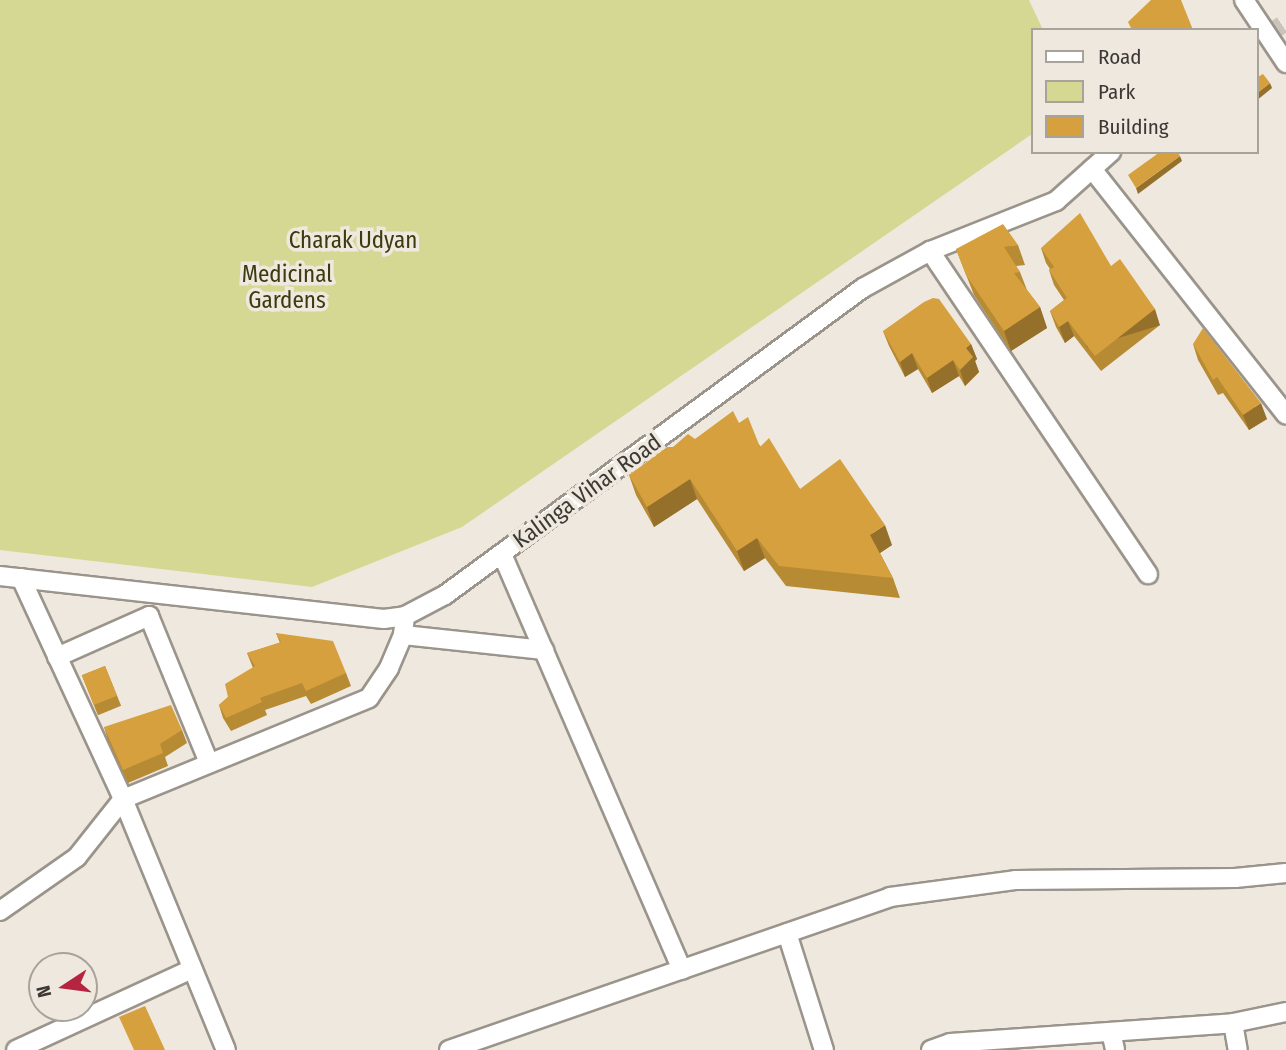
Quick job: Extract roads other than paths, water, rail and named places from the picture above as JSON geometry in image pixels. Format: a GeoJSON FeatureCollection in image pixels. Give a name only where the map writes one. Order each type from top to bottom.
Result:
{"type":"FeatureCollection","features":[{"type":"Feature","properties":{"kind":"street"},"geometry":{"type":"LineString","coordinates":[[1244,0],[1256,28]]}},
{"type":"Feature","properties":{"kind":"street"},"geometry":{"type":"LineString","coordinates":[[1261,39],[1286,63]]}},
{"type":"Feature","properties":{"kind":"street","name":"Kalinga Vihar Road"},"geometry":{"type":"LineString","coordinates":[[0,576],[384,619],[405,616],[445,595],[863,288],[929,251],[1056,201],[1109,154]]}},
{"type":"Feature","properties":{"kind":"street"},"geometry":{"type":"LineString","coordinates":[[1092,169],[1286,415]]}},
{"type":"Feature","properties":{"kind":"street"},"geometry":{"type":"LineString","coordinates":[[929,251],[1148,573]]}},
{"type":"Feature","properties":{"kind":"street"},"geometry":{"type":"LineString","coordinates":[[502,554],[682,970]]}},
{"type":"Feature","properties":{"kind":"street"},"geometry":{"type":"LineString","coordinates":[[21,578],[123,799],[226,1050]]}},
{"type":"Feature","properties":{"kind":"street"},"geometry":{"type":"LineString","coordinates":[[57,657],[149,616],[209,762]]}},
{"type":"Feature","properties":{"kind":"street"},"geometry":{"type":"LineString","coordinates":[[0,911],[77,857],[123,799],[369,698],[389,668],[403,635],[405,616]]}},
{"type":"Feature","properties":{"kind":"street"},"geometry":{"type":"LineString","coordinates":[[403,635],[544,650]]}},
{"type":"Feature","properties":{"kind":"street"},"geometry":{"type":"LineString","coordinates":[[453,1049],[890,897],[1015,880],[1235,878],[1286,873]]}},
{"type":"Feature","properties":{"kind":"street"},"geometry":{"type":"LineString","coordinates":[[788,933],[824,1050]]}},
{"type":"Feature","properties":{"kind":"street"},"geometry":{"type":"LineString","coordinates":[[16,1050],[192,969]]}},
{"type":"Feature","properties":{"kind":"street"},"geometry":{"type":"LineString","coordinates":[[931,1050],[950,1043],[983,1045],[1233,1023],[1286,1012]]}},
{"type":"Feature","properties":{"kind":"street"},"geometry":{"type":"LineString","coordinates":[[1233,1023],[1238,1050]]}},
{"type":"Feature","properties":{"kind":"street"},"geometry":{"type":"LineString","coordinates":[[1111,1032],[1115,1050]]}},
{"type":"Feature","properties":{"kind":"tunnel"},"geometry":{"type":"LineString","coordinates":[[1267,35],[1286,22]]}},
{"type":"Feature","properties":{"kind":"park label","name":"Charak Udyan"},"geometry":{"type":"Point","coordinates":[353,240]}},
{"type":"Feature","properties":{"kind":"park label","name":"Medicinal Gardens"},"geometry":{"type":"Point","coordinates":[287,287]}}]}
